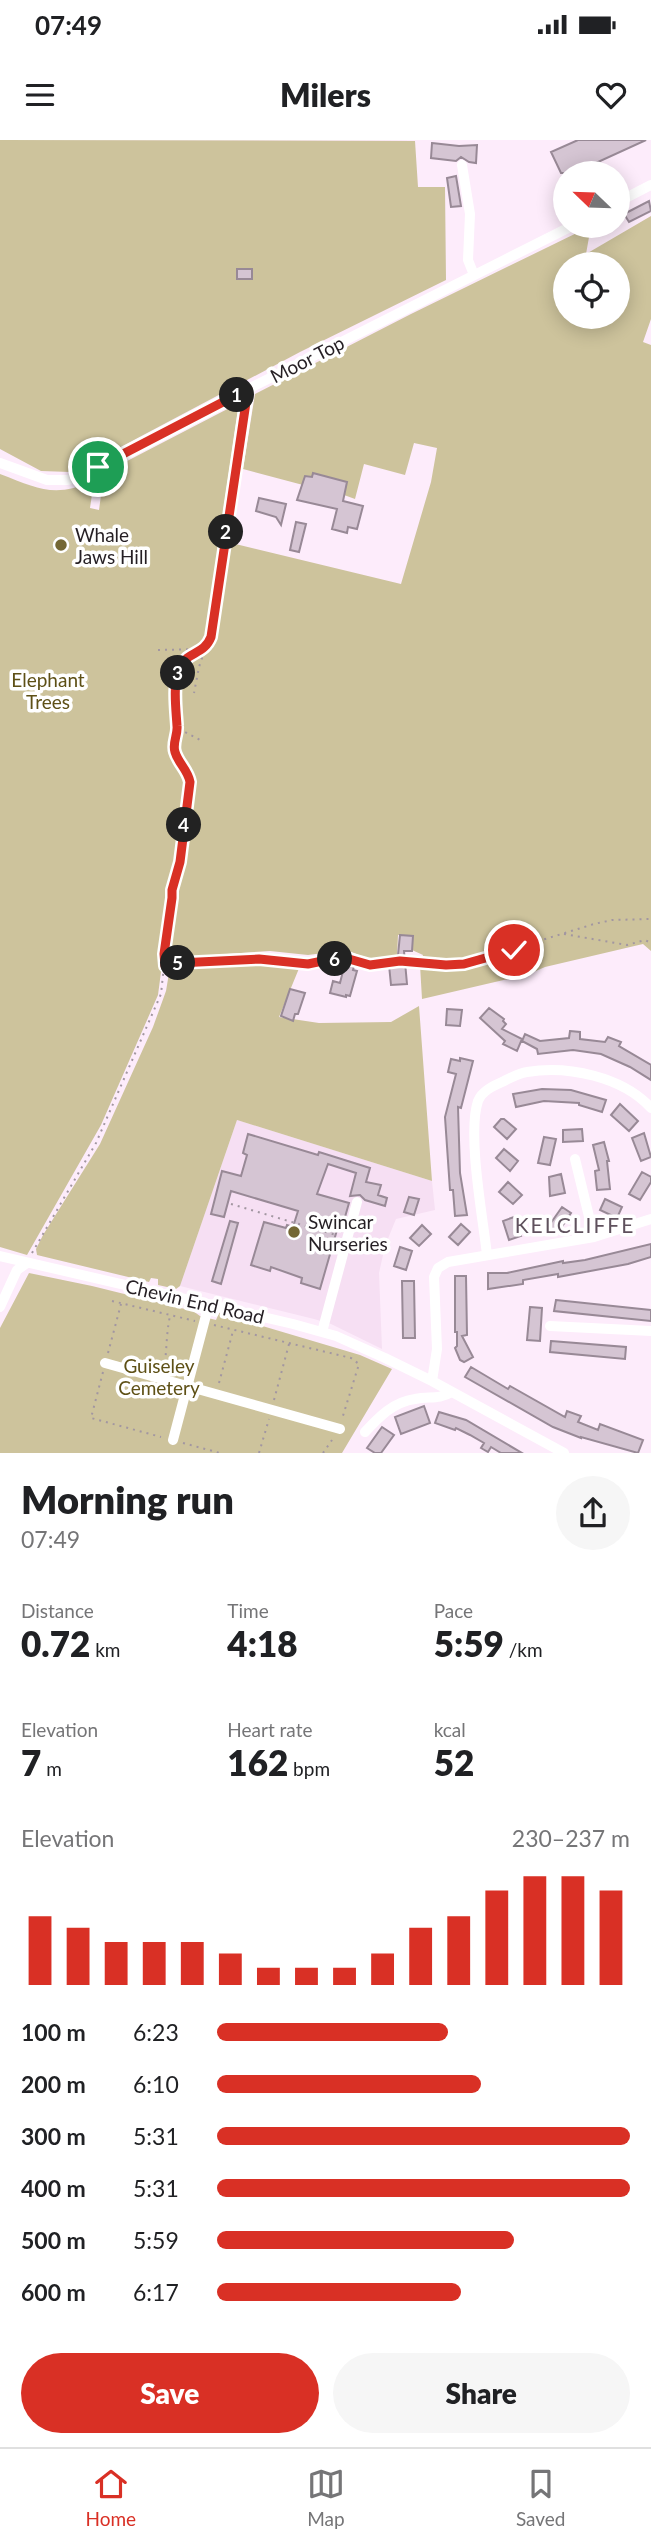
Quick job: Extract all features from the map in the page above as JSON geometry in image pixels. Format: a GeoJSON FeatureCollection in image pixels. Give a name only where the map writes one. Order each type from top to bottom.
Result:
{"type":"FeatureCollection","features":[{"type":"Feature","properties":{"kind":"street"},"geometry":{"type":"LineString","coordinates":[[462,165],[470,214],[468,260],[474,275]]}},
{"type":"Feature","properties":{"kind":"street"},"geometry":{"type":"LineString","coordinates":[[630,196],[651,186]]}},
{"type":"Feature","properties":{"kind":"street","name":"Moor Top"},"geometry":{"type":"LineString","coordinates":[[0,463],[47,480],[68,480],[173,430],[248,389],[553,236]]}},
{"type":"Feature","properties":{"kind":"street"},"geometry":{"type":"LineString","coordinates":[[487,1255],[473,1123],[479,1098],[492,1086],[526,1072],[582,1072],[616,1083],[642,1098],[651,1108]]}},
{"type":"Feature","properties":{"kind":"street"},"geometry":{"type":"LineString","coordinates":[[575,1159],[594,1237]]}},
{"type":"Feature","properties":{"kind":"street"},"geometry":{"type":"LineString","coordinates":[[322,1332],[357,1202]]}},
{"type":"Feature","properties":{"kind":"street"},"geometry":{"type":"LineString","coordinates":[[432,1381],[437,1349],[434,1277],[438,1268],[448,1262],[594,1237],[651,1219]]}},
{"type":"Feature","properties":{"kind":"street","name":"Chevin End Road"},"geometry":{"type":"LineString","coordinates":[[0,1256],[322,1332],[432,1381],[564,1453]]}},
{"type":"Feature","properties":{"kind":"street"},"geometry":{"type":"LineString","coordinates":[[0,1307],[17,1270],[27,1264]]}},
{"type":"Feature","properties":{"kind":"street"},"geometry":{"type":"LineString","coordinates":[[173,1440],[209,1304]]}},
{"type":"Feature","properties":{"kind":"street"},"geometry":{"type":"LineString","coordinates":[[550,1326],[651,1331]]}},
{"type":"Feature","properties":{"kind":"street"},"geometry":{"type":"LineString","coordinates":[[105,1363],[340,1429]]}},
{"type":"Feature","properties":{"kind":"street"},"geometry":{"type":"LineString","coordinates":[[365,1432],[391,1407],[412,1399],[443,1398],[452,1392]]}},
{"type":"Feature","properties":{"kind":"path"},"geometry":{"type":"LineString","coordinates":[[194,693],[198,667],[211,637],[248,389]]}},
{"type":"Feature","properties":{"kind":"path"},"geometry":{"type":"LineString","coordinates":[[158,650],[205,649]]}},
{"type":"Feature","properties":{"kind":"path"},"geometry":{"type":"LineString","coordinates":[[27,1264],[37,1241],[96,1143],[161,995],[172,890],[180,862],[190,782],[175,753],[178,728],[176,698],[180,667],[185,660],[205,649]]}},
{"type":"Feature","properties":{"kind":"path"},"geometry":{"type":"LineString","coordinates":[[178,728],[202,741]]}},
{"type":"Feature","properties":{"kind":"path"},"geometry":{"type":"LineString","coordinates":[[165,966],[259,959],[308,964],[342,957],[370,965],[400,961],[464,964],[612,920],[650,919]]}},
{"type":"Feature","properties":{"kind":"path"},"geometry":{"type":"LineString","coordinates":[[563,934],[627,945],[645,940],[651,943]]}},
{"type":"Feature","properties":{"kind":"path"},"geometry":{"type":"LineString","coordinates":[[231,1205],[347,1239]]}},
{"type":"Feature","properties":{"kind":"path"},"geometry":{"type":"LineString","coordinates":[[112,1301],[289,1343],[351,1359],[359,1364],[340,1429],[323,1453]]}},
{"type":"Feature","properties":{"kind":"path"},"geometry":{"type":"LineString","coordinates":[[121,1303],[91,1418],[220,1453]]}},
{"type":"Feature","properties":{"kind":"path"},"geometry":{"type":"LineString","coordinates":[[161,1380],[168,1348],[166,1333],[171,1315]]}},
{"type":"Feature","properties":{"kind":"path"},"geometry":{"type":"LineString","coordinates":[[215,1395],[233,1330]]}},
{"type":"Feature","properties":{"kind":"path"},"geometry":{"type":"LineString","coordinates":[[259,1453],[289,1343]]}},
{"type":"Feature","properties":{"kind":"shaded area","name":"Swincar Nurseries"},"geometry":{"type":"Polygon","coordinates":[[[237,1120],[432,1181],[435,1210],[396,1219],[385,1246],[379,1273],[382,1349],[331,1324],[180,1286],[237,1120]]]}},
{"type":"Feature","properties":{"kind":"green space"},"geometry":{"type":"Polygon","coordinates":[[[0,140],[415,141],[418,187],[445,187],[446,280],[300,352],[83,467],[74,466],[70,472],[41,471],[0,449],[0,140]]]}},
{"type":"Feature","properties":{"kind":"green space","name":"Elephant Trees"},"geometry":{"type":"Polygon","coordinates":[[[651,216],[651,319],[643,342],[651,345],[651,951],[643,944],[422,999],[420,965],[423,955],[412,950],[413,936],[398,935],[397,957],[375,962],[347,950],[308,955],[270,951],[169,958],[161,972],[158,995],[101,1125],[27,1255],[0,1247],[0,474],[47,490],[68,489],[94,481],[90,508],[99,510],[104,473],[239,403],[219,540],[401,584],[431,482],[437,448],[414,443],[405,475],[364,464],[355,499],[344,495],[347,482],[305,476],[303,485],[243,469],[255,394],[566,238],[589,238],[586,252],[553,252],[553,329],[630,329],[630,252],[589,252],[613,238],[630,238],[630,228],[651,216]]]}},
{"type":"Feature","properties":{"kind":"green space"},"geometry":{"type":"Polygon","coordinates":[[[261,961],[300,966],[279,1017],[319,1023],[391,1022],[419,1006],[432,1181],[237,1120],[180,1286],[176,1289],[158,1285],[158,1279],[151,1278],[149,1282],[37,1255],[36,1249],[43,1235],[100,1144],[153,1027],[172,969],[261,961]]]}},
{"type":"Feature","properties":{"kind":"green space","name":"Guiseley Cemetery"},"geometry":{"type":"Polygon","coordinates":[[[29,1273],[193,1311],[200,1316],[216,1320],[219,1313],[360,1355],[392,1369],[342,1453],[0,1453],[0,1328],[29,1273]]]}},
{"type":"Feature","properties":{"kind":"building"},"geometry":{"type":"Polygon","coordinates":[[[578,140],[646,140],[600,161],[555,161],[551,152],[578,140]]]}},
{"type":"Feature","properties":{"kind":"building"},"geometry":{"type":"Polygon","coordinates":[[[432,143],[477,145],[476,163],[461,157],[456,161],[431,158],[432,143]]]}},
{"type":"Feature","properties":{"kind":"building"},"geometry":{"type":"Polygon","coordinates":[[[456,176],[461,206],[451,207],[447,178],[456,176]]]}},
{"type":"Feature","properties":{"kind":"building"},"geometry":{"type":"Polygon","coordinates":[[[649,201],[651,211],[630,222],[630,211],[649,201]]]}},
{"type":"Feature","properties":{"kind":"building"},"geometry":{"type":"Polygon","coordinates":[[[237,269],[252,269],[252,279],[237,279],[237,269]]]}},
{"type":"Feature","properties":{"kind":"building"},"geometry":{"type":"Polygon","coordinates":[[[313,473],[347,482],[343,501],[363,506],[357,529],[348,527],[347,533],[332,529],[337,509],[297,500],[305,476],[312,477],[313,473]]]}},
{"type":"Feature","properties":{"kind":"building"},"geometry":{"type":"Polygon","coordinates":[[[259,498],[286,504],[281,525],[276,517],[256,511],[259,498]]]}},
{"type":"Feature","properties":{"kind":"building"},"geometry":{"type":"Polygon","coordinates":[[[296,522],[306,524],[299,552],[290,550],[296,522]]]}},
{"type":"Feature","properties":{"kind":"building"},"geometry":{"type":"Polygon","coordinates":[[[400,935],[413,936],[412,951],[404,951],[407,984],[391,985],[389,965],[397,965],[400,935]]]}},
{"type":"Feature","properties":{"kind":"building"},"geometry":{"type":"Polygon","coordinates":[[[346,959],[355,962],[353,970],[357,971],[350,996],[346,997],[330,993],[333,981],[340,983],[346,959]]]}},
{"type":"Feature","properties":{"kind":"building"},"geometry":{"type":"Polygon","coordinates":[[[290,989],[305,993],[293,1021],[281,1016],[290,989]]]}},
{"type":"Feature","properties":{"kind":"building"},"geometry":{"type":"Polygon","coordinates":[[[489,1008],[504,1019],[506,1024],[502,1029],[522,1039],[517,1051],[503,1044],[505,1041],[480,1018],[489,1008]]]}},
{"type":"Feature","properties":{"kind":"building"},"geometry":{"type":"Polygon","coordinates":[[[447,1009],[462,1010],[460,1026],[446,1025],[447,1009]]]}},
{"type":"Feature","properties":{"kind":"building"},"geometry":{"type":"Polygon","coordinates":[[[570,1031],[580,1032],[580,1039],[605,1042],[608,1037],[621,1042],[619,1046],[651,1065],[651,1080],[601,1054],[573,1050],[538,1054],[537,1049],[522,1041],[525,1034],[540,1041],[569,1038],[570,1031]]]}},
{"type":"Feature","properties":{"kind":"building"},"geometry":{"type":"Polygon","coordinates":[[[460,1058],[473,1061],[461,1108],[458,1107],[460,1173],[467,1215],[455,1216],[453,1190],[450,1190],[445,1117],[456,1074],[448,1072],[451,1059],[460,1061],[460,1058]]]}},
{"type":"Feature","properties":{"kind":"building"},"geometry":{"type":"Polygon","coordinates":[[[542,1089],[571,1090],[606,1100],[602,1112],[579,1103],[544,1101],[516,1107],[513,1094],[542,1089]]]}},
{"type":"Feature","properties":{"kind":"building"},"geometry":{"type":"Polygon","coordinates":[[[620,1104],[638,1121],[629,1131],[611,1115],[620,1104]]]}},
{"type":"Feature","properties":{"kind":"building"},"geometry":{"type":"Polygon","coordinates":[[[501,1119],[516,1129],[507,1139],[494,1127],[501,1119]]]}},
{"type":"Feature","properties":{"kind":"building"},"geometry":{"type":"Polygon","coordinates":[[[582,1129],[583,1141],[563,1142],[563,1130],[582,1129]]]}},
{"type":"Feature","properties":{"kind":"building"},"geometry":{"type":"Polygon","coordinates":[[[644,1133],[651,1157],[641,1161],[632,1138],[644,1133]]]}},
{"type":"Feature","properties":{"kind":"building"},"geometry":{"type":"Polygon","coordinates":[[[248,1134],[370,1168],[366,1182],[381,1185],[378,1195],[387,1198],[385,1206],[365,1200],[360,1195],[350,1196],[356,1173],[328,1164],[317,1194],[349,1203],[341,1231],[337,1230],[320,1289],[301,1283],[302,1278],[271,1267],[270,1271],[251,1265],[264,1222],[286,1228],[287,1225],[293,1227],[298,1211],[231,1191],[224,1217],[211,1214],[222,1171],[241,1176],[247,1155],[243,1153],[248,1134]]]}},
{"type":"Feature","properties":{"kind":"building"},"geometry":{"type":"Polygon","coordinates":[[[544,1137],[556,1139],[550,1165],[538,1163],[544,1137]]]}},
{"type":"Feature","properties":{"kind":"building"},"geometry":{"type":"Polygon","coordinates":[[[604,1142],[609,1161],[610,1189],[597,1190],[595,1171],[599,1170],[593,1145],[604,1142]]]}},
{"type":"Feature","properties":{"kind":"building"},"geometry":{"type":"Polygon","coordinates":[[[504,1149],[518,1161],[510,1171],[496,1158],[504,1149]]]}},
{"type":"Feature","properties":{"kind":"building"},"geometry":{"type":"Polygon","coordinates":[[[642,1172],[651,1177],[651,1182],[640,1200],[629,1194],[642,1172]]]}},
{"type":"Feature","properties":{"kind":"building"},"geometry":{"type":"Polygon","coordinates":[[[561,1174],[565,1193],[550,1196],[549,1177],[561,1174]]]}},
{"type":"Feature","properties":{"kind":"building"},"geometry":{"type":"Polygon","coordinates":[[[508,1182],[522,1195],[513,1204],[499,1192],[508,1182]]]}},
{"type":"Feature","properties":{"kind":"building"},"geometry":{"type":"Polygon","coordinates":[[[409,1197],[419,1199],[414,1215],[404,1212],[409,1197]]]}},
{"type":"Feature","properties":{"kind":"building"},"geometry":{"type":"Polygon","coordinates":[[[605,1199],[622,1207],[617,1218],[600,1210],[605,1199]]]}},
{"type":"Feature","properties":{"kind":"building"},"geometry":{"type":"Polygon","coordinates":[[[562,1207],[571,1213],[557,1234],[548,1227],[562,1207]]]}},
{"type":"Feature","properties":{"kind":"building"},"geometry":{"type":"Polygon","coordinates":[[[514,1217],[521,1236],[509,1240],[503,1221],[514,1217]]]}},
{"type":"Feature","properties":{"kind":"building"},"geometry":{"type":"Polygon","coordinates":[[[230,1221],[238,1223],[221,1284],[212,1281],[230,1221]]]}},
{"type":"Feature","properties":{"kind":"building"},"geometry":{"type":"Polygon","coordinates":[[[461,1224],[470,1232],[458,1245],[449,1237],[461,1224]]]}},
{"type":"Feature","properties":{"kind":"building"},"geometry":{"type":"Polygon","coordinates":[[[422,1225],[431,1234],[419,1246],[410,1238],[422,1225]]]}},
{"type":"Feature","properties":{"kind":"building"},"geometry":{"type":"Polygon","coordinates":[[[651,1244],[651,1257],[628,1264],[558,1277],[558,1274],[523,1280],[523,1284],[488,1289],[488,1273],[507,1273],[563,1261],[585,1260],[651,1244]]]}},
{"type":"Feature","properties":{"kind":"building"},"geometry":{"type":"Polygon","coordinates":[[[400,1247],[412,1251],[406,1270],[394,1266],[400,1247]]]}},
{"type":"Feature","properties":{"kind":"building"},"geometry":{"type":"Polygon","coordinates":[[[455,1276],[466,1276],[467,1335],[462,1336],[473,1357],[464,1362],[460,1360],[455,1348],[455,1276]]]}},
{"type":"Feature","properties":{"kind":"building"},"geometry":{"type":"Polygon","coordinates":[[[402,1281],[414,1281],[415,1338],[403,1338],[402,1281]]]}},
{"type":"Feature","properties":{"kind":"building"},"geometry":{"type":"Polygon","coordinates":[[[556,1300],[651,1310],[651,1321],[554,1311],[556,1300]]]}},
{"type":"Feature","properties":{"kind":"building"},"geometry":{"type":"Polygon","coordinates":[[[530,1307],[542,1308],[540,1341],[527,1340],[530,1307]]]}},
{"type":"Feature","properties":{"kind":"building"},"geometry":{"type":"Polygon","coordinates":[[[551,1341],[626,1347],[625,1359],[550,1352],[551,1341]]]}},
{"type":"Feature","properties":{"kind":"building"},"geometry":{"type":"Polygon","coordinates":[[[471,1367],[565,1417],[567,1411],[581,1416],[578,1422],[598,1430],[600,1424],[643,1440],[638,1453],[581,1438],[553,1427],[465,1377],[471,1367]]]}},
{"type":"Feature","properties":{"kind":"building"},"geometry":{"type":"Polygon","coordinates":[[[424,1406],[430,1423],[401,1434],[395,1417],[424,1406]]]}},
{"type":"Feature","properties":{"kind":"building"},"geometry":{"type":"Polygon","coordinates":[[[439,1412],[466,1420],[522,1453],[501,1453],[491,1447],[488,1452],[481,1448],[484,1443],[470,1435],[435,1423],[439,1412]]]}},
{"type":"Feature","properties":{"kind":"building"},"geometry":{"type":"Polygon","coordinates":[[[382,1427],[394,1435],[381,1453],[375,1453],[367,1448],[382,1427]]]}},
{"type":"Feature","properties":{"kind":"place","name":"Whale Jaws Hill"},"geometry":{"type":"Point","coordinates":[61,545]}},
{"type":"Feature","properties":{"kind":"place","name":"Swincar Nurseries"},"geometry":{"type":"Point","coordinates":[294,1232]}},
{"type":"Feature","properties":{"kind":"district","name":"KELCLIFFE"},"geometry":{"type":"Point","coordinates":[575,1224]}},
{"type":"Feature","properties":{"kind":"route"},"geometry":{"type":"LineString","coordinates":[[98,467],[248,389],[211,637],[205,649],[185,660],[177,676],[178,728],[175,753],[190,782],[180,862],[172,890],[165,966],[259,959],[308,964],[342,957],[370,965],[400,961],[446,965],[464,964],[514,950]]}}]}
